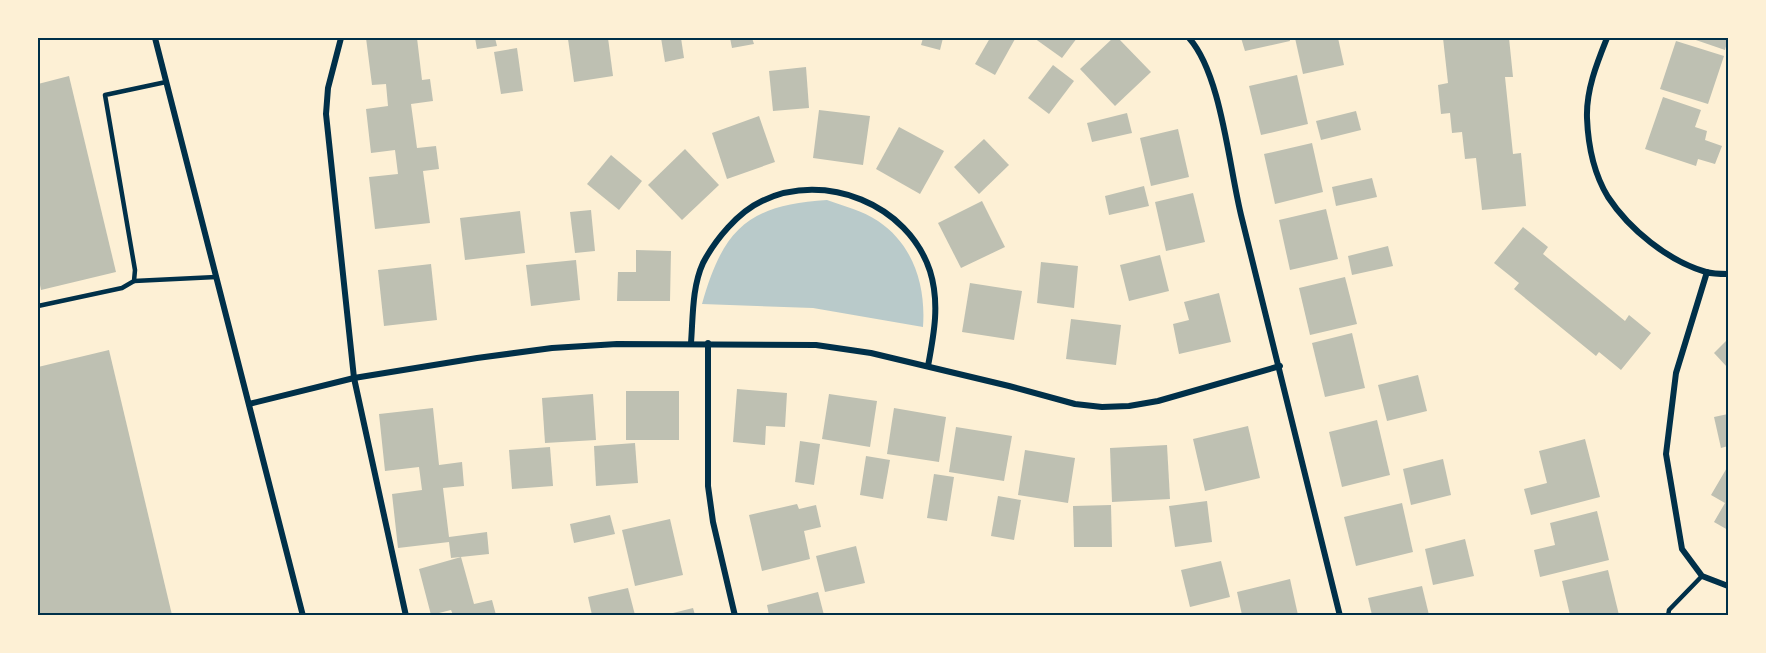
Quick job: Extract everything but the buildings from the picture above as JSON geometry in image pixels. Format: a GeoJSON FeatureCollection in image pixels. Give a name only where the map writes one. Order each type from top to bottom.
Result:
{"type":"FeatureCollection","features":[{"type":"Feature","properties":{"kind":"street"},"geometry":{"type":"LineString","coordinates":[[155,38],[303,615]]}},
{"type":"Feature","properties":{"kind":"street"},"geometry":{"type":"LineString","coordinates":[[341,38],[328,88],[326,114],[354,378],[406,615]]}},
{"type":"Feature","properties":{"kind":"street"},"geometry":{"type":"LineString","coordinates":[[1189,38],[1206,64],[1216,97],[1241,216],[1340,615]]}},
{"type":"Feature","properties":{"kind":"street"},"geometry":{"type":"LineString","coordinates":[[1607,38],[1590,87],[1587,116],[1589,142],[1595,169],[1608,196],[1630,224],[1682,262],[1707,273],[1728,274]]}},
{"type":"Feature","properties":{"kind":"street"},"geometry":{"type":"LineString","coordinates":[[691,343],[695,291],[703,264],[717,240],[731,223],[761,201],[793,191],[825,190],[853,196],[879,206],[902,226],[921,250],[930,272],[936,306],[934,336],[928,366]]}},
{"type":"Feature","properties":{"kind":"street"},"geometry":{"type":"LineString","coordinates":[[1707,273],[1676,373],[1666,454],[1682,549],[1702,576],[1728,586]]}},
{"type":"Feature","properties":{"kind":"street"},"geometry":{"type":"LineString","coordinates":[[249,404],[354,378],[552,348],[691,343],[816,345],[871,353],[1010,386],[1052,399],[1101,407],[1129,406],[1158,401],[1280,366]]}},
{"type":"Feature","properties":{"kind":"street"},"geometry":{"type":"LineString","coordinates":[[708,344],[708,486],[713,522],[735,615]]}},
{"type":"Feature","properties":{"kind":"lane"},"geometry":{"type":"LineString","coordinates":[[134,282],[135,270],[105,95],[166,82]]}},
{"type":"Feature","properties":{"kind":"lane"},"geometry":{"type":"LineString","coordinates":[[38,306],[122,288],[134,282],[216,277]]}},
{"type":"Feature","properties":{"kind":"lane"},"geometry":{"type":"LineString","coordinates":[[1668,615],[1669,610],[1702,576]]}},
{"type":"Feature","properties":{"kind":"shaded area"},"geometry":{"type":"Polygon","coordinates":[[[827,200],[872,217],[901,242],[920,282],[923,327],[813,308],[702,304],[719,257],[730,239],[743,226],[758,215],[777,208],[827,200]]]}}]}
